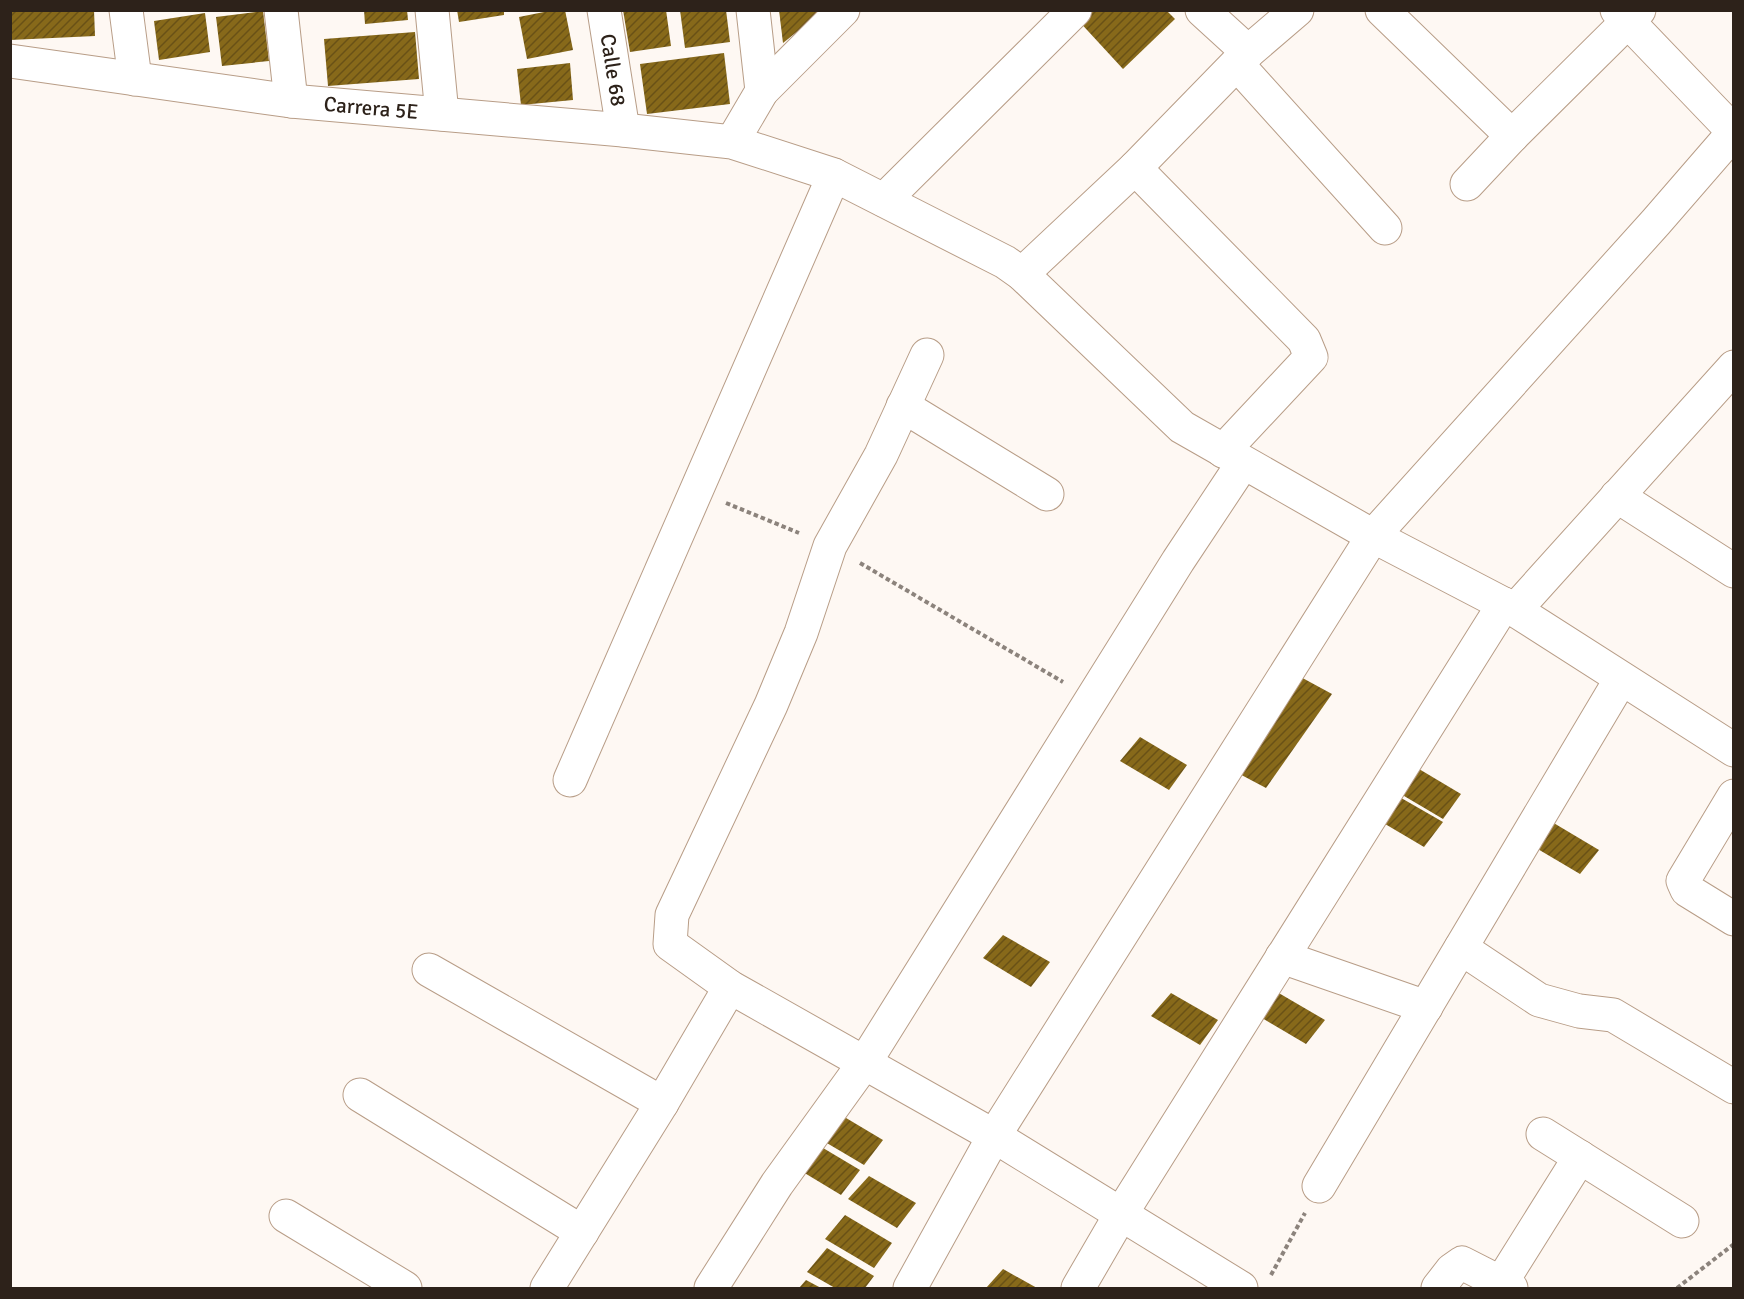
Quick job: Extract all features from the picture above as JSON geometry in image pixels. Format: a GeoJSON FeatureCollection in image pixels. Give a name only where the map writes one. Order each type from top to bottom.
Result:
{"type":"FeatureCollection","features":[{"type":"Feature","properties":{"kind":"street"},"geometry":{"type":"LineString","coordinates":[[126,10],[135,79]]}},
{"type":"Feature","properties":{"kind":"street"},"geometry":{"type":"LineString","coordinates":[[280,10],[291,101]]}},
{"type":"Feature","properties":{"kind":"street"},"geometry":{"type":"LineString","coordinates":[[432,10],[442,114]]}},
{"type":"Feature","properties":{"kind":"street","name":"Calle 68"},"geometry":{"type":"LineString","coordinates":[[604,10],[623,130]]}},
{"type":"Feature","properties":{"kind":"street"},"geometry":{"type":"LineString","coordinates":[[753,10],[762,91]]}},
{"type":"Feature","properties":{"kind":"street"},"geometry":{"type":"LineString","coordinates":[[732,142],[762,91],[843,10]]}},
{"type":"Feature","properties":{"kind":"street"},"geometry":{"type":"LineString","coordinates":[[884,200],[1075,10]]}},
{"type":"Feature","properties":{"kind":"street"},"geometry":{"type":"LineString","coordinates":[[1202,10],[1385,228]]}},
{"type":"Feature","properties":{"kind":"street"},"geometry":{"type":"LineString","coordinates":[[1022,274],[1135,168],[1243,58],[1297,10]]}},
{"type":"Feature","properties":{"kind":"street"},"geometry":{"type":"LineString","coordinates":[[1382,10],[1512,136]]}},
{"type":"Feature","properties":{"kind":"street"},"geometry":{"type":"LineString","coordinates":[[910,1288],[994,1136],[1374,536],[1734,132],[1628,14],[1467,184]]}},
{"type":"Feature","properties":{"kind":"street","name":"Carrera 5E"},"geometry":{"type":"LineString","coordinates":[[10,61],[291,101],[623,130],[732,142],[834,175],[1005,262],[1022,274],[1182,427],[1374,536],[1510,607],[1734,750]]}},
{"type":"Feature","properties":{"kind":"street"},"geometry":{"type":"LineString","coordinates":[[711,1288],[777,1184],[865,1062],[1178,561],[1233,457],[1311,357],[1305,340],[1135,168]]}},
{"type":"Feature","properties":{"kind":"street"},"geometry":{"type":"LineString","coordinates":[[570,780],[834,175]]}},
{"type":"Feature","properties":{"kind":"street"},"geometry":{"type":"LineString","coordinates":[[927,355],[881,454],[830,546],[801,633],[771,705],[672,915],[670,944],[730,987],[994,1136],[1121,1214],[1255,1283]]}},
{"type":"Feature","properties":{"kind":"street"},"geometry":{"type":"LineString","coordinates":[[1078,1288],[1121,1214],[1282,957],[1510,607],[1617,496],[1734,367]]}},
{"type":"Feature","properties":{"kind":"street"},"geometry":{"type":"LineString","coordinates":[[903,406],[1047,494]]}},
{"type":"Feature","properties":{"kind":"street"},"geometry":{"type":"LineString","coordinates":[[1617,496],[1734,571]]}},
{"type":"Feature","properties":{"kind":"street"},"geometry":{"type":"LineString","coordinates":[[1319,1186],[1621,679]]}},
{"type":"Feature","properties":{"kind":"street"},"geometry":{"type":"LineString","coordinates":[[1734,796],[1683,881],[1688,890],[1734,919]]}},
{"type":"Feature","properties":{"kind":"street"},"geometry":{"type":"LineString","coordinates":[[1461,948],[1539,1000],[1579,1011],[1613,1015],[1734,1087]]}},
{"type":"Feature","properties":{"kind":"street"},"geometry":{"type":"LineString","coordinates":[[1282,957],[1426,1007]]}},
{"type":"Feature","properties":{"kind":"street"},"geometry":{"type":"LineString","coordinates":[[429,970],[662,1103]]}},
{"type":"Feature","properties":{"kind":"street"},"geometry":{"type":"LineString","coordinates":[[547,1288],[662,1103],[730,987]]}},
{"type":"Feature","properties":{"kind":"street"},"geometry":{"type":"LineString","coordinates":[[360,1095],[582,1232]]}},
{"type":"Feature","properties":{"kind":"street"},"geometry":{"type":"LineString","coordinates":[[1543,1134],[1682,1221]]}},
{"type":"Feature","properties":{"kind":"street"},"geometry":{"type":"LineString","coordinates":[[1438,1288],[1452,1270],[1462,1263],[1506,1286],[1580,1157]]}},
{"type":"Feature","properties":{"kind":"street"},"geometry":{"type":"LineString","coordinates":[[286,1216],[405,1288]]}},
{"type":"Feature","properties":{"kind":"path"},"geometry":{"type":"LineString","coordinates":[[696,491],[830,546],[1092,699]]}},
{"type":"Feature","properties":{"kind":"path"},"geometry":{"type":"LineString","coordinates":[[1255,1283],[1319,1186]]}},
{"type":"Feature","properties":{"kind":"path"},"geometry":{"type":"LineString","coordinates":[[1677,1288],[1734,1244]]}},
{"type":"Feature","properties":{"kind":"building"},"geometry":{"type":"Polygon","coordinates":[[[10,10],[94,10],[95,36],[10,40],[10,10]]]}},
{"type":"Feature","properties":{"kind":"building"},"geometry":{"type":"Polygon","coordinates":[[[364,10],[407,10],[408,20],[365,24],[364,10]]]}},
{"type":"Feature","properties":{"kind":"building"},"geometry":{"type":"Polygon","coordinates":[[[457,10],[504,10],[504,15],[459,22],[457,10]]]}},
{"type":"Feature","properties":{"kind":"building"},"geometry":{"type":"Polygon","coordinates":[[[565,10],[573,50],[527,59],[519,17],[565,10]]]}},
{"type":"Feature","properties":{"kind":"building"},"geometry":{"type":"Polygon","coordinates":[[[623,10],[666,10],[671,46],[630,52],[623,10]]]}},
{"type":"Feature","properties":{"kind":"building"},"geometry":{"type":"Polygon","coordinates":[[[680,10],[726,10],[730,42],[685,48],[680,10]]]}},
{"type":"Feature","properties":{"kind":"building"},"geometry":{"type":"Polygon","coordinates":[[[779,10],[824,10],[783,43],[779,10]]]}},
{"type":"Feature","properties":{"kind":"building"},"geometry":{"type":"Polygon","coordinates":[[[1085,10],[1166,10],[1175,19],[1123,69],[1076,18],[1085,10]]]}},
{"type":"Feature","properties":{"kind":"building"},"geometry":{"type":"Polygon","coordinates":[[[263,11],[269,61],[222,66],[216,17],[263,11]]]}},
{"type":"Feature","properties":{"kind":"building"},"geometry":{"type":"Polygon","coordinates":[[[205,13],[210,52],[159,60],[154,21],[205,13]]]}},
{"type":"Feature","properties":{"kind":"building"},"geometry":{"type":"Polygon","coordinates":[[[415,32],[419,79],[328,86],[324,39],[415,32]]]}},
{"type":"Feature","properties":{"kind":"building"},"geometry":{"type":"Polygon","coordinates":[[[724,53],[730,104],[647,114],[640,64],[724,53]]]}},
{"type":"Feature","properties":{"kind":"building"},"geometry":{"type":"Polygon","coordinates":[[[570,63],[573,100],[521,105],[517,69],[570,63]]]}},
{"type":"Feature","properties":{"kind":"building"},"geometry":{"type":"Polygon","coordinates":[[[1297,675],[1332,694],[1266,788],[1232,770],[1297,675]]]}},
{"type":"Feature","properties":{"kind":"building"},"geometry":{"type":"Polygon","coordinates":[[[1140,737],[1187,765],[1169,790],[1120,761],[1140,737]]]}},
{"type":"Feature","properties":{"kind":"building"},"geometry":{"type":"Polygon","coordinates":[[[1414,766],[1461,794],[1443,819],[1394,790],[1414,766]]]}},
{"type":"Feature","properties":{"kind":"building"},"geometry":{"type":"Polygon","coordinates":[[[1396,795],[1443,822],[1424,847],[1375,818],[1396,795]]]}},
{"type":"Feature","properties":{"kind":"building"},"geometry":{"type":"Polygon","coordinates":[[[1552,822],[1599,850],[1580,874],[1531,845],[1552,822]]]}},
{"type":"Feature","properties":{"kind":"building"},"geometry":{"type":"Polygon","coordinates":[[[1003,935],[1050,962],[1031,987],[983,958],[1003,935]]]}},
{"type":"Feature","properties":{"kind":"building"},"geometry":{"type":"Polygon","coordinates":[[[1277,992],[1325,1020],[1306,1044],[1257,1015],[1277,992]]]}},
{"type":"Feature","properties":{"kind":"building"},"geometry":{"type":"Polygon","coordinates":[[[1171,993],[1218,1020],[1200,1045],[1151,1016],[1171,993]]]}},
{"type":"Feature","properties":{"kind":"building"},"geometry":{"type":"Polygon","coordinates":[[[836,1112],[883,1140],[864,1165],[815,1136],[836,1112]]]}},
{"type":"Feature","properties":{"kind":"building"},"geometry":{"type":"Polygon","coordinates":[[[813,1142],[860,1170],[841,1195],[793,1166],[813,1142]]]}},
{"type":"Feature","properties":{"kind":"building"},"geometry":{"type":"Polygon","coordinates":[[[869,1176],[916,1203],[897,1228],[848,1199],[869,1176]]]}},
{"type":"Feature","properties":{"kind":"building"},"geometry":{"type":"Polygon","coordinates":[[[845,1215],[892,1243],[874,1268],[825,1239],[845,1215]]]}},
{"type":"Feature","properties":{"kind":"building"},"geometry":{"type":"Polygon","coordinates":[[[827,1248],[874,1276],[865,1288],[835,1288],[807,1272],[827,1248]]]}},
{"type":"Feature","properties":{"kind":"building"},"geometry":{"type":"Polygon","coordinates":[[[1003,1269],[1037,1288],[986,1288],[1003,1269]]]}},
{"type":"Feature","properties":{"kind":"building"},"geometry":{"type":"Polygon","coordinates":[[[806,1280],[821,1288],[799,1288],[806,1280]]]}}]}
